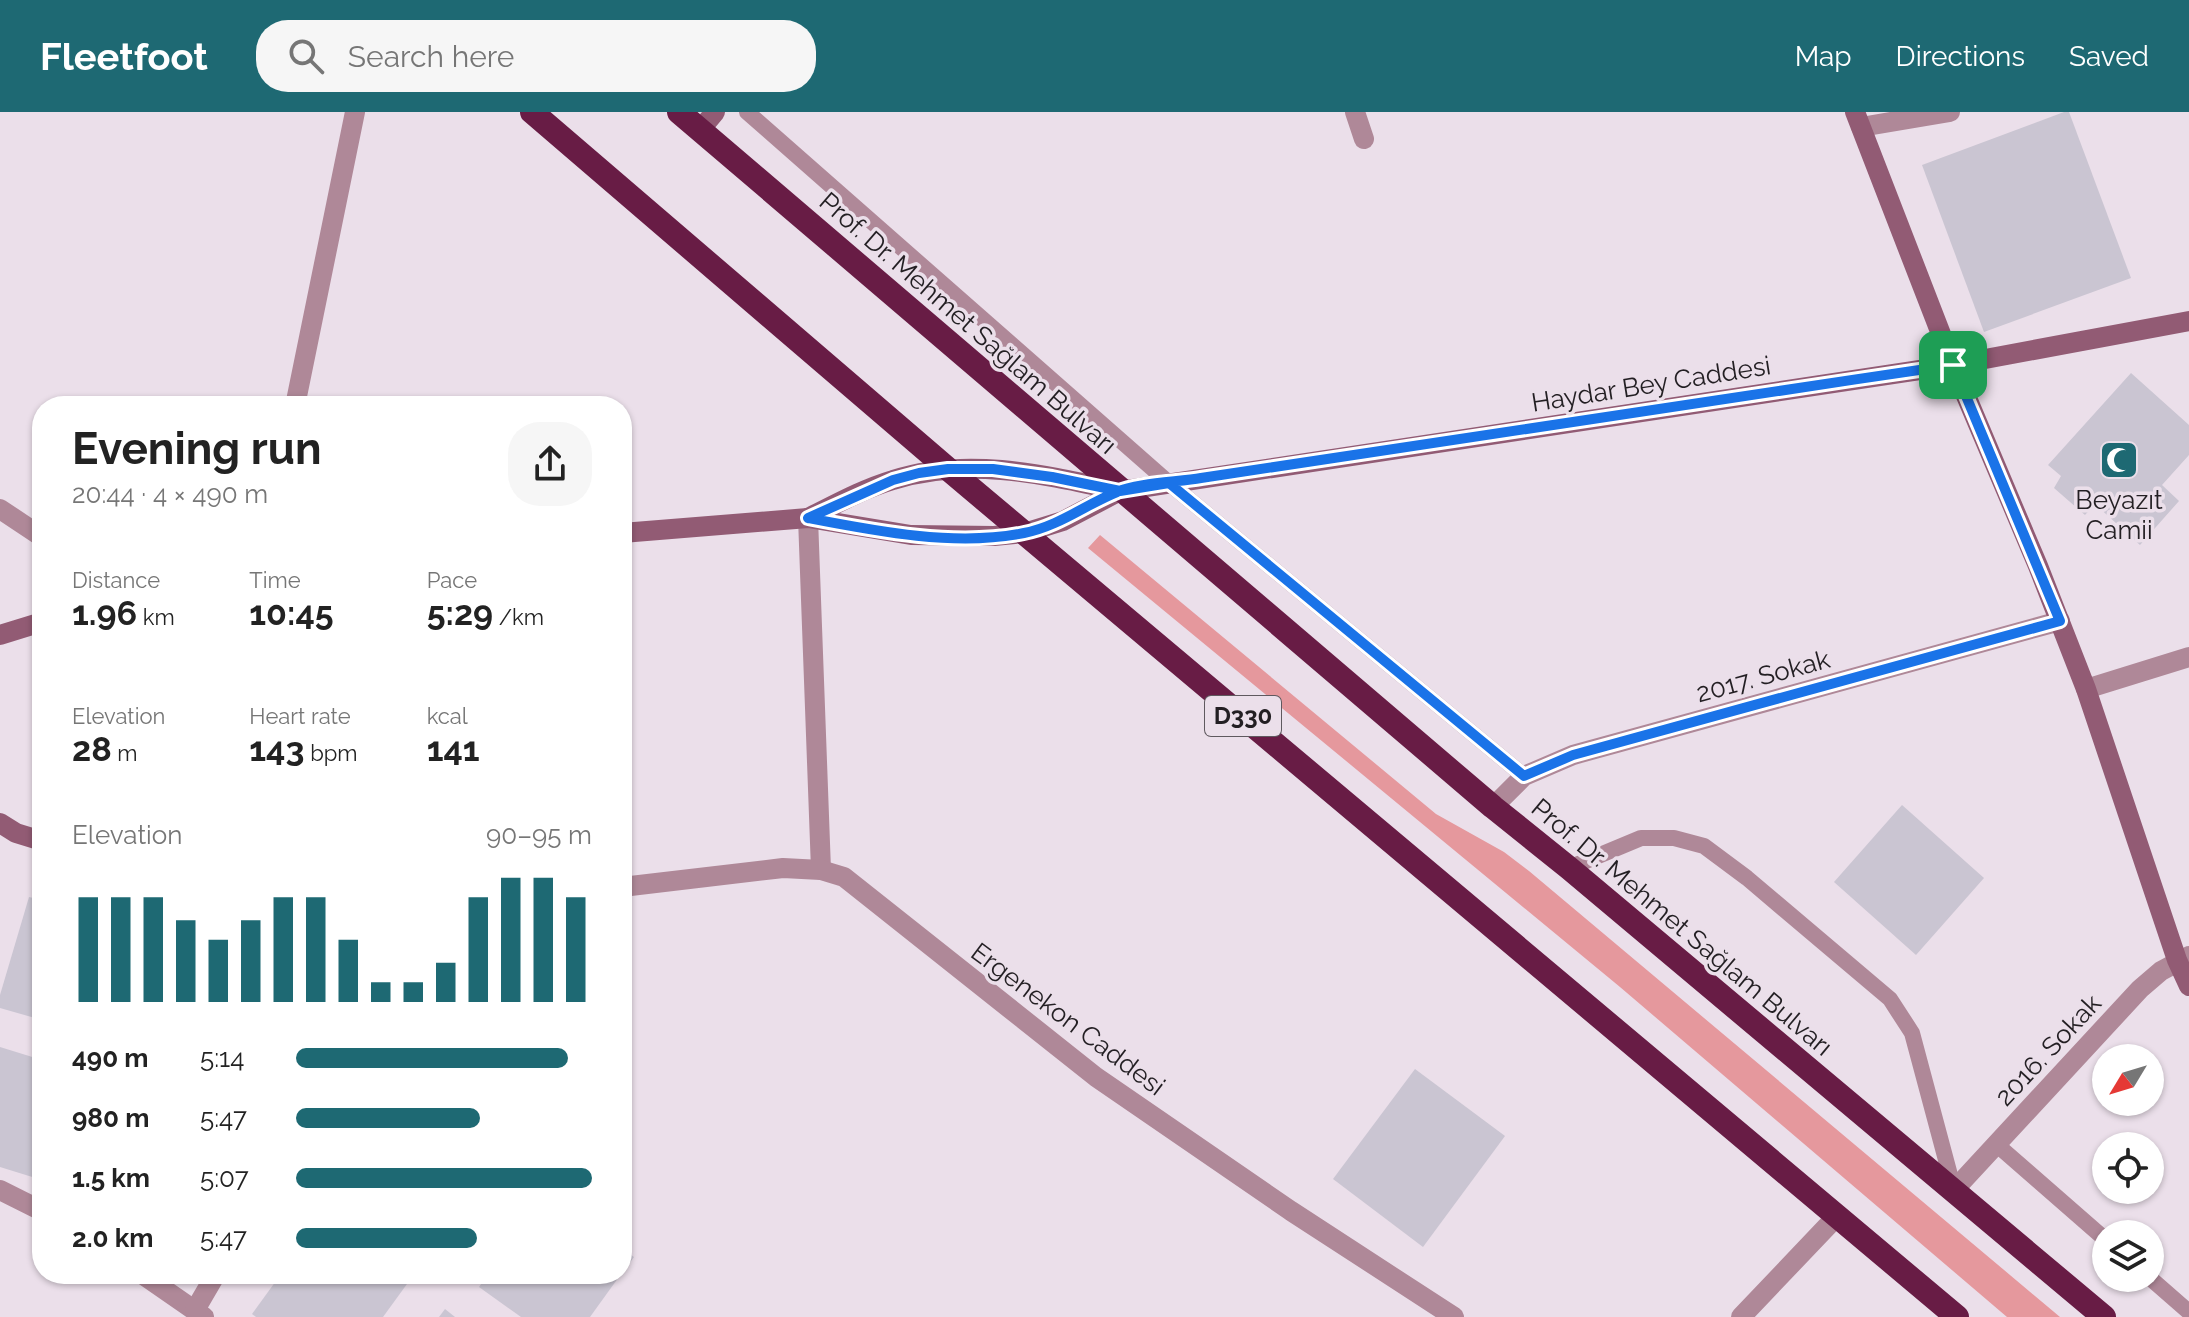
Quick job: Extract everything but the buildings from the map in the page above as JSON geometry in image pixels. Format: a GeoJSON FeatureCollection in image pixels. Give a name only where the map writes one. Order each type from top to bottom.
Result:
{"type":"FeatureCollection","features":[{"type":"Feature","properties":{"kind":"highway","name":"D330"},"geometry":{"type":"LineString","coordinates":[[532,112],[948,469],[1957,1317]]}},
{"type":"Feature","properties":{"kind":"highway","name":"Prof. Dr. Mehmet Sağlam Bulvarı"},"geometry":{"type":"LineString","coordinates":[[679,112],[708,121],[1120,491],[2104,1317]]}},
{"type":"Feature","properties":{"kind":"street"},"geometry":{"type":"LineString","coordinates":[[297,396],[355,112]]}},
{"type":"Feature","properties":{"kind":"street"},"geometry":{"type":"LineString","coordinates":[[1355,112],[1364,139]]}},
{"type":"Feature","properties":{"kind":"street"},"geometry":{"type":"LineString","coordinates":[[1950,112],[1858,119],[1953,365],[2086,689],[2183,958],[2189,986]]}},
{"type":"Feature","properties":{"kind":"street","name":"Haydar Bey Caddesi"},"geometry":{"type":"LineString","coordinates":[[1120,491],[1953,365],[2189,321]]}},
{"type":"Feature","properties":{"kind":"street"},"geometry":{"type":"LineString","coordinates":[[808,518],[893,480],[948,469],[993,469],[1120,491]]}},
{"type":"Feature","properties":{"kind":"street"},"geometry":{"type":"LineString","coordinates":[[632,532],[808,518],[911,535],[994,536],[1024,533],[1063,521],[1120,491]]}},
{"type":"Feature","properties":{"kind":"street"},"geometry":{"type":"LineString","coordinates":[[0,509],[32,530]]}},
{"type":"Feature","properties":{"kind":"street"},"geometry":{"type":"LineString","coordinates":[[808,518],[821,870]]}},
{"type":"Feature","properties":{"kind":"street","name":"2017. Sokak"},"geometry":{"type":"LineString","coordinates":[[1493,807],[1524,776],[1573,755],[2060,621]]}},
{"type":"Feature","properties":{"kind":"street"},"geometry":{"type":"LineString","coordinates":[[0,635],[32,625]]}},
{"type":"Feature","properties":{"kind":"street"},"geometry":{"type":"LineString","coordinates":[[2086,689],[2189,657]]}},
{"type":"Feature","properties":{"kind":"street"},"geometry":{"type":"LineString","coordinates":[[0,823],[32,838]]}},
{"type":"Feature","properties":{"kind":"street","name":"Ergenekon Caddesi"},"geometry":{"type":"LineString","coordinates":[[632,886],[783,868],[821,870],[844,877],[1096,1077],[1454,1317]]}},
{"type":"Feature","properties":{"kind":"street","name":"2016. Sokak"},"geometry":{"type":"LineString","coordinates":[[1954,1190],[2140,989],[2183,958]]}},
{"type":"Feature","properties":{"kind":"street"},"geometry":{"type":"LineString","coordinates":[[0,1190],[32,1206]]}},
{"type":"Feature","properties":{"kind":"street"},"geometry":{"type":"LineString","coordinates":[[1741,1317],[1838,1215]]}},
{"type":"Feature","properties":{"kind":"street"},"geometry":{"type":"LineString","coordinates":[[157,1284],[200,1313],[212,1284]]}},
{"type":"Feature","properties":{"kind":"lane"},"geometry":{"type":"LineString","coordinates":[[747,112],[1169,483],[1524,776]]}},
{"type":"Feature","properties":{"kind":"lane"},"geometry":{"type":"LineString","coordinates":[[1569,868],[1641,838],[1674,838],[1704,846],[1747,878],[1890,999],[1912,1033],[1954,1190]]}},
{"type":"Feature","properties":{"kind":"lane"},"geometry":{"type":"LineString","coordinates":[[1996,1144],[2092,1228]]}},
{"type":"Feature","properties":{"kind":"lane"},"geometry":{"type":"LineString","coordinates":[[2164,1290],[2189,1312]]}},
{"type":"Feature","properties":{"kind":"shaded area"},"geometry":{"type":"Polygon","coordinates":[[[1100,535],[1436,814],[1504,852],[1529,871],[2060,1317],[2007,1317],[1620,987],[1088,548],[1100,535]]]}},
{"type":"Feature","properties":{"kind":"place","name":"Beyazıt Camii"},"geometry":{"type":"Point","coordinates":[2119,460]}},
{"type":"Feature","properties":{"kind":"route"},"geometry":{"type":"LineString","coordinates":[[1953,365],[1729,398],[1169,483],[1120,491],[1063,521],[1024,533],[949,537],[911,535],[808,518],[862,491],[893,480],[948,469],[993,469],[1120,491],[1169,483],[1524,776],[1573,755],[2060,621],[1953,365]]}}]}
